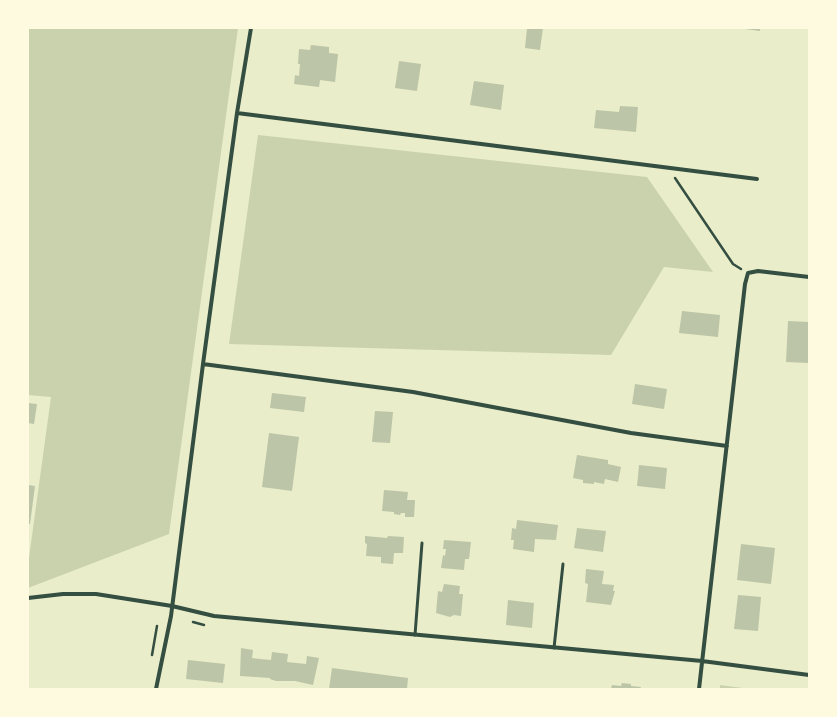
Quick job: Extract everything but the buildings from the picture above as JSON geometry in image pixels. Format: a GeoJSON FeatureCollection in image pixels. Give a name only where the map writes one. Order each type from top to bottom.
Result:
{"type":"FeatureCollection","features":[{"type":"Feature","properties":{"kind":"street"},"geometry":{"type":"LineString","coordinates":[[156,689],[172,606],[202,364],[237,113],[251,28]]}},
{"type":"Feature","properties":{"kind":"street"},"geometry":{"type":"LineString","coordinates":[[237,113],[757,179]]}},
{"type":"Feature","properties":{"kind":"street"},"geometry":{"type":"LineString","coordinates":[[699,689],[745,284],[748,273],[758,271],[809,277]]}},
{"type":"Feature","properties":{"kind":"street"},"geometry":{"type":"LineString","coordinates":[[202,364],[413,392],[631,433],[727,446]]}},
{"type":"Feature","properties":{"kind":"street"},"geometry":{"type":"LineString","coordinates":[[28,598],[63,594],[96,594],[172,606],[214,616],[702,661],[809,675]]}},
{"type":"Feature","properties":{"kind":"lane"},"geometry":{"type":"LineString","coordinates":[[416,635],[422,543]]}},
{"type":"Feature","properties":{"kind":"lane"},"geometry":{"type":"LineString","coordinates":[[554,648],[563,564]]}},
{"type":"Feature","properties":{"kind":"path"},"geometry":{"type":"LineString","coordinates":[[662,167],[674,176],[733,264],[748,273]]}},
{"type":"Feature","properties":{"kind":"path"},"geometry":{"type":"LineString","coordinates":[[152,655],[157,626]]}},
{"type":"Feature","properties":{"kind":"green space"},"geometry":{"type":"Polygon","coordinates":[[[28,28],[238,28],[169,534],[28,588],[28,565],[51,397],[28,395],[28,28]]]}},
{"type":"Feature","properties":{"kind":"green space"},"geometry":{"type":"Polygon","coordinates":[[[258,135],[647,177],[713,272],[664,267],[611,355],[229,344],[258,135]]]}},
{"type":"Feature","properties":{"kind":"green space"},"geometry":{"type":"Polygon","coordinates":[[[720,685],[750,689],[720,689],[720,685]]]}}]}
